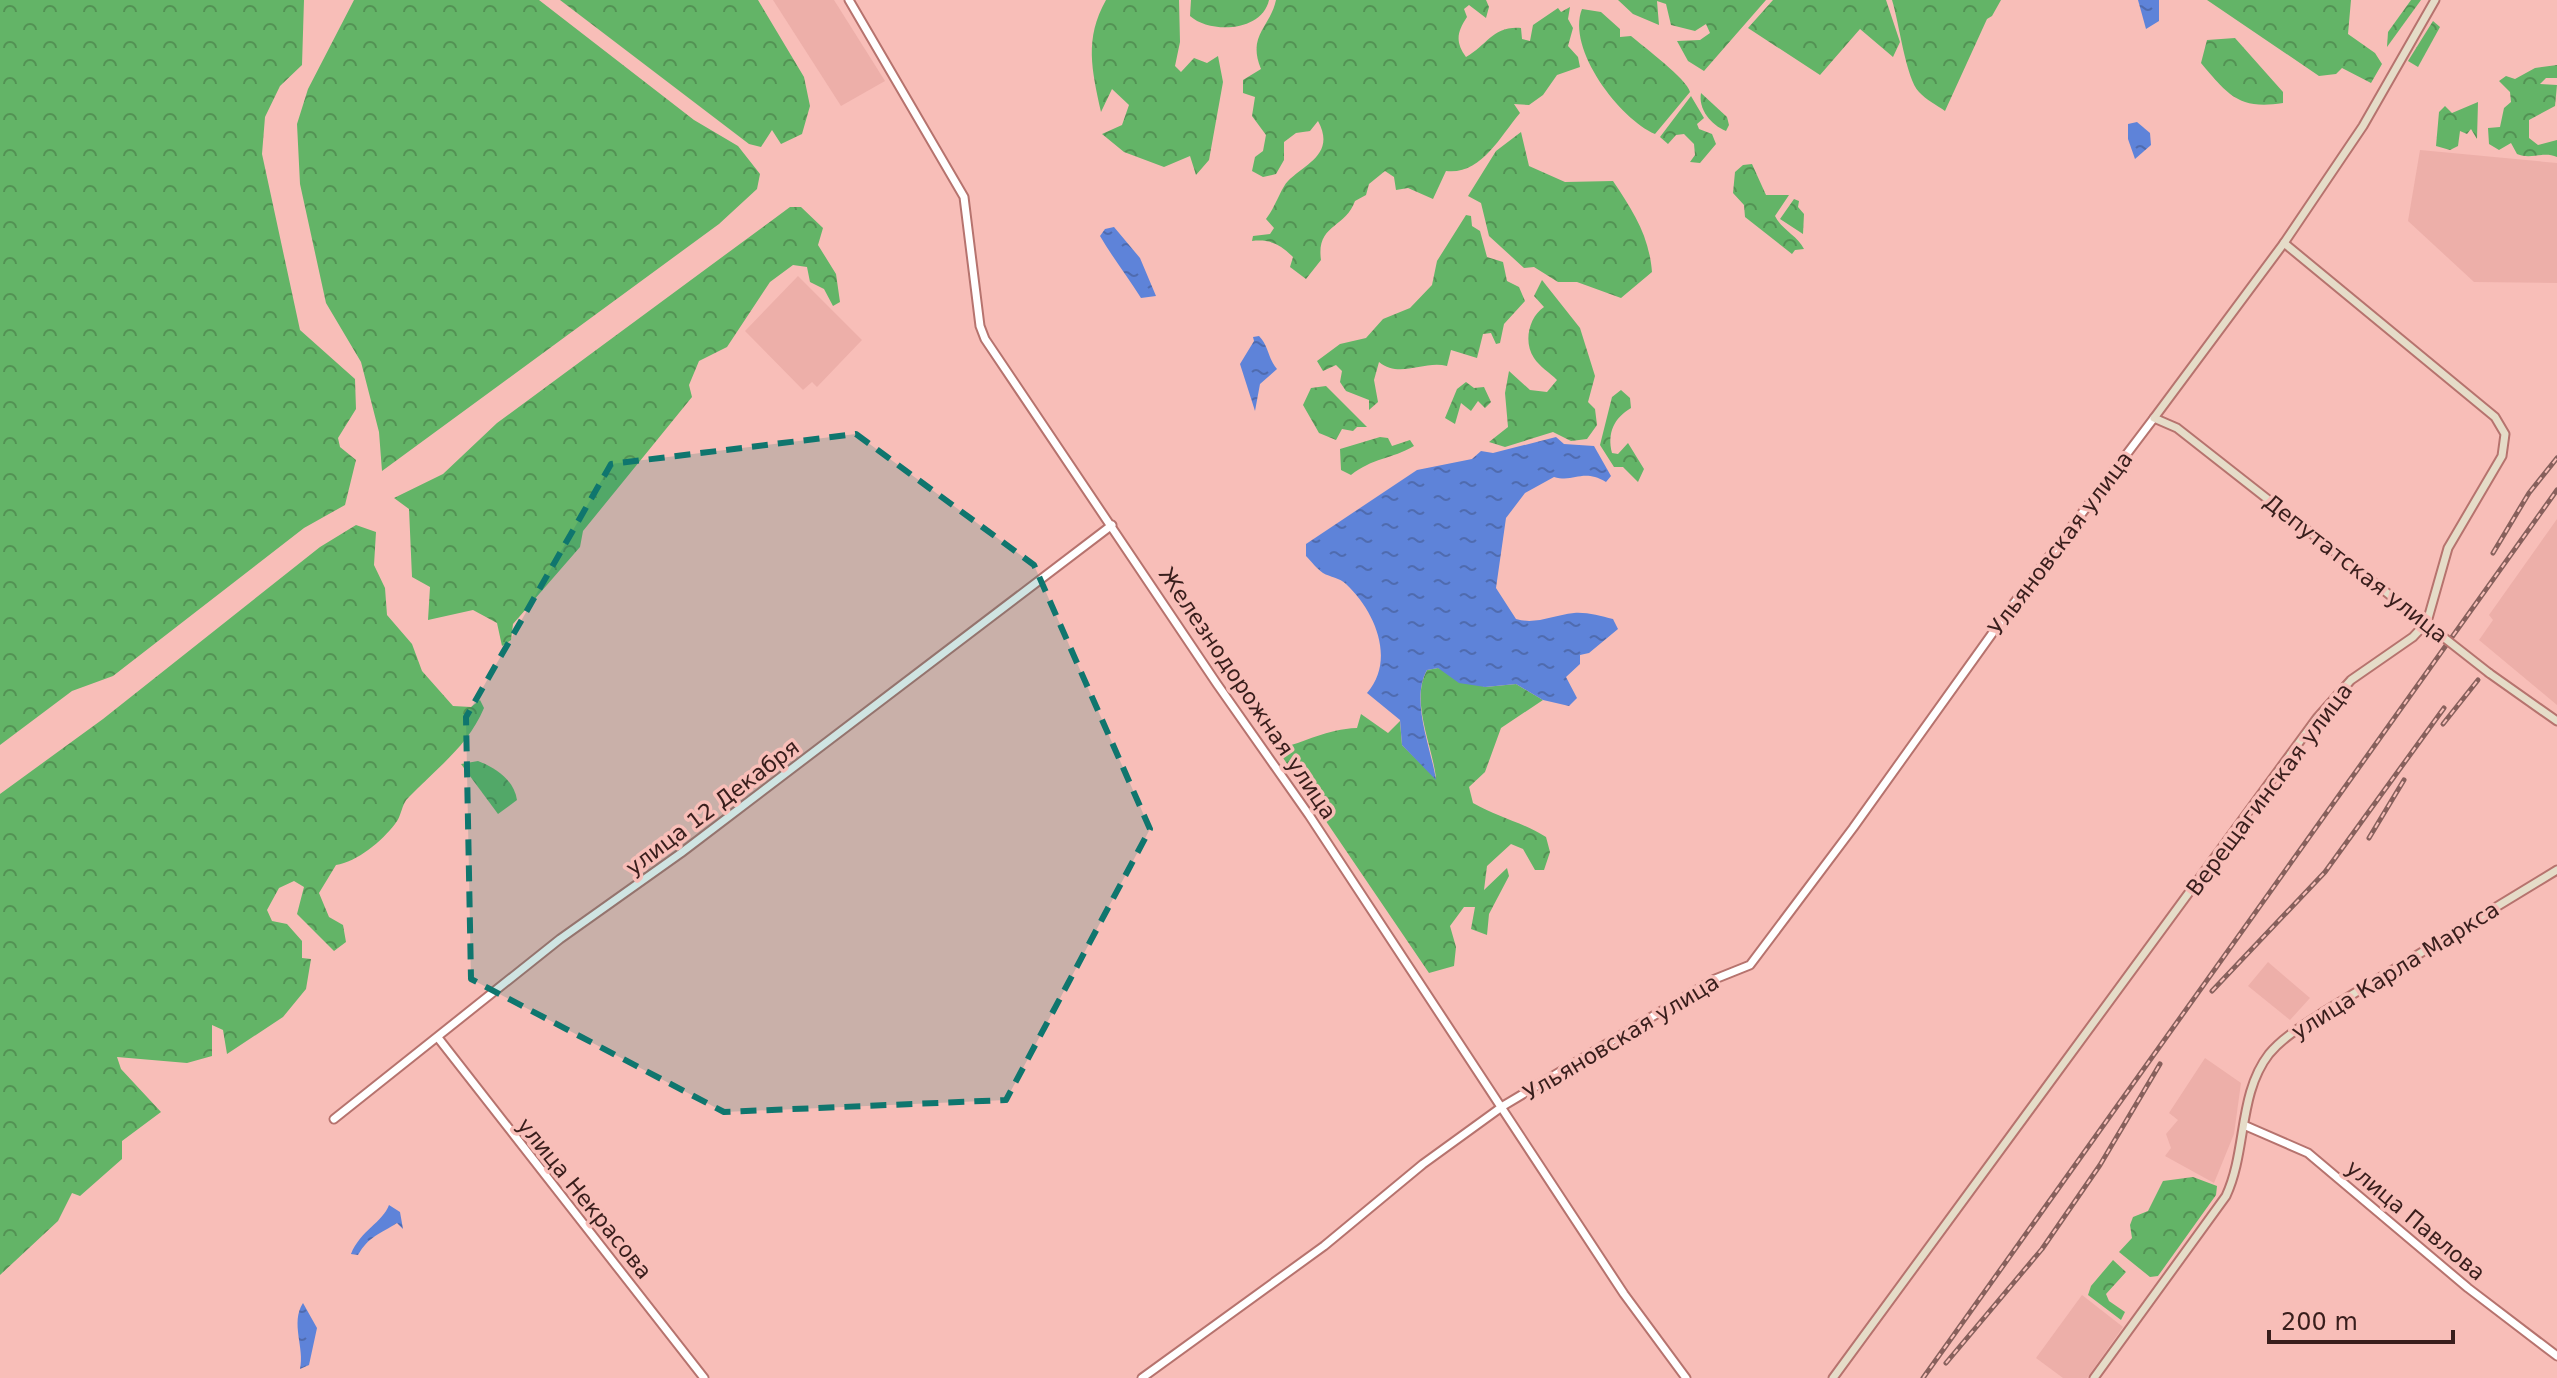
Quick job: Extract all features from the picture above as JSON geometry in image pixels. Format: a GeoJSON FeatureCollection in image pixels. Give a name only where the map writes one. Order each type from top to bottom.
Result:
{"type":"FeatureCollection","features":[{"type":"Feature","properties":{"kind":"main road"},"geometry":{"type":"LineString","coordinates":[[2154,418],[2284,243],[2363,126],[2435,0]]}},
{"type":"Feature","properties":{"kind":"main road","name":"Верещагинская улица"},"geometry":{"type":"LineString","coordinates":[[1833,1378],[2323,711],[2351,680],[2422,629],[2432,609],[2448,548],[2502,456],[2505,434],[2495,417],[2284,243]]}},
{"type":"Feature","properties":{"kind":"main road","name":"Депутатская улица"},"geometry":{"type":"LineString","coordinates":[[2154,418],[2177,428],[2489,673],[2557,721]]}},
{"type":"Feature","properties":{"kind":"main road","name":"улица Карла Маркса"},"geometry":{"type":"LineString","coordinates":[[2094,1378],[2226,1196],[2237,1168],[2251,1090],[2260,1067],[2290,1034],[2557,870]]}},
{"type":"Feature","properties":{"kind":"street","name":"Железнодорожная улица"},"geometry":{"type":"LineString","coordinates":[[849,0],[964,197],[980,326],[985,339],[1503,1106],[1624,1294],[1686,1378]]}},
{"type":"Feature","properties":{"kind":"street","name":"Ульяновская улица"},"geometry":{"type":"LineString","coordinates":[[1142,1378],[1324,1246],[1423,1164],[1503,1106],[1715,979],[1750,965],[2154,418]]}},
{"type":"Feature","properties":{"kind":"street","name":"улица 12 Декабря"},"geometry":{"type":"LineString","coordinates":[[334,1119],[439,1039],[464,1014],[560,939],[681,853],[1112,525]]}},
{"type":"Feature","properties":{"kind":"street","name":"улица Некрасова"},"geometry":{"type":"LineString","coordinates":[[439,1039],[704,1378]]}},
{"type":"Feature","properties":{"kind":"street","name":"улица Павлова"},"geometry":{"type":"LineString","coordinates":[[2246,1126],[2308,1153],[2457,1278],[2557,1356]]}},
{"type":"Feature","properties":{"kind":"highlighted area"},"geometry":{"type":"Polygon","coordinates":[[[856,434],[1034,565],[1150,829],[1006,1100],[724,1112],[471,979],[466,717],[611,464],[856,434]]]}},
{"type":"Feature","properties":{"kind":"shaded area"},"geometry":{"type":"Polygon","coordinates":[[[773,0],[834,0],[885,81],[841,106],[773,0]]]}},
{"type":"Feature","properties":{"kind":"shaded area"},"geometry":{"type":"Polygon","coordinates":[[[2420,150],[2557,163],[2557,283],[2474,282],[2408,221],[2420,150]]]}},
{"type":"Feature","properties":{"kind":"shaded area"},"geometry":{"type":"Polygon","coordinates":[[[798,276],[862,340],[817,387],[812,382],[803,390],[745,331],[798,276]]]}},
{"type":"Feature","properties":{"kind":"shaded area"},"geometry":{"type":"Polygon","coordinates":[[[2557,519],[2557,705],[2479,640],[2493,620],[2489,615],[2557,519]]]}},
{"type":"Feature","properties":{"kind":"shaded area"},"geometry":{"type":"Polygon","coordinates":[[[2268,962],[2310,998],[2290,1020],[2248,986],[2268,962]]]}},
{"type":"Feature","properties":{"kind":"shaded area"},"geometry":{"type":"Polygon","coordinates":[[[2205,1058],[2241,1083],[2234,1134],[2214,1183],[2165,1156],[2171,1148],[2166,1134],[2178,1120],[2169,1113],[2205,1058]]]}},
{"type":"Feature","properties":{"kind":"shaded area"},"geometry":{"type":"Polygon","coordinates":[[[2082,1295],[2123,1327],[2087,1378],[2063,1378],[2036,1358],[2082,1295]]]}},
{"type":"Feature","properties":{"kind":"green space"},"geometry":{"type":"Polygon","coordinates":[[[0,0],[304,0],[302,65],[280,86],[265,117],[262,154],[300,330],[355,379],[356,409],[338,438],[340,447],[356,460],[345,505],[304,528],[113,676],[72,691],[0,745],[0,0]]]}},
{"type":"Feature","properties":{"kind":"green space"},"geometry":{"type":"Polygon","coordinates":[[[354,0],[539,0],[694,120],[738,146],[760,174],[757,189],[719,224],[382,471],[379,432],[361,362],[326,303],[300,184],[297,124],[308,89],[354,0]]]}},
{"type":"Feature","properties":{"kind":"green space"},"geometry":{"type":"Polygon","coordinates":[[[560,0],[758,0],[804,77],[810,106],[802,134],[781,144],[772,130],[761,147],[749,144],[560,0]]]}},
{"type":"Feature","properties":{"kind":"green space"},"geometry":{"type":"Polygon","coordinates":[[[1106,0],[1179,0],[1180,42],[1175,66],[1181,72],[1194,58],[1207,63],[1218,56],[1223,82],[1209,160],[1196,175],[1190,156],[1164,167],[1124,152],[1102,134],[1122,125],[1129,105],[1112,89],[1101,112],[1092,42],[1106,0]]]}},
{"type":"Feature","properties":{"kind":"green space"},"geometry":{"type":"Polygon","coordinates":[[[1191,0],[1269,0],[1257,19],[1234,27],[1222,27],[1210,26],[1190,16],[1191,0]]]}},
{"type":"Feature","properties":{"kind":"green space"},"geometry":{"type":"Polygon","coordinates":[[[1276,0],[1486,0],[1489,7],[1486,18],[1469,5],[1464,9],[1467,17],[1459,37],[1466,57],[1497,33],[1511,28],[1521,28],[1522,39],[1530,41],[1533,25],[1558,8],[1561,12],[1570,7],[1568,19],[1573,28],[1568,46],[1578,57],[1580,67],[1557,75],[1543,95],[1529,105],[1514,104],[1520,113],[1497,143],[1469,167],[1446,171],[1433,199],[1408,188],[1396,190],[1394,177],[1385,171],[1369,184],[1366,195],[1355,201],[1345,217],[1327,233],[1321,248],[1321,260],[1306,279],[1290,267],[1293,257],[1284,249],[1274,243],[1252,241],[1253,236],[1270,234],[1274,228],[1266,219],[1283,188],[1316,157],[1323,142],[1318,121],[1310,131],[1296,133],[1284,142],[1284,160],[1276,174],[1263,177],[1252,171],[1255,157],[1263,151],[1266,135],[1252,116],[1255,97],[1243,93],[1243,80],[1261,69],[1257,57],[1258,40],[1276,0]]]}},
{"type":"Feature","properties":{"kind":"green space"},"geometry":{"type":"Polygon","coordinates":[[[1618,0],[1766,0],[1704,71],[1688,61],[1677,41],[1700,40],[1710,33],[1706,24],[1695,31],[1671,25],[1666,4],[1657,1],[1659,25],[1633,14],[1618,0]]]}},
{"type":"Feature","properties":{"kind":"green space"},"geometry":{"type":"Polygon","coordinates":[[[1773,0],[1886,0],[1900,42],[1893,57],[1860,29],[1820,75],[1748,28],[1773,0]]]}},
{"type":"Feature","properties":{"kind":"green space"},"geometry":{"type":"Polygon","coordinates":[[[1892,0],[2001,0],[1987,19],[1945,111],[1925,98],[1914,85],[1892,0]]]}},
{"type":"Feature","properties":{"kind":"green space"},"geometry":{"type":"Polygon","coordinates":[[[2207,0],[2351,0],[2348,34],[2375,53],[2382,64],[2371,83],[2342,68],[2336,74],[2319,76],[2207,0]]]}},
{"type":"Feature","properties":{"kind":"green space"},"geometry":{"type":"Polygon","coordinates":[[[2411,0],[2421,0],[2387,47],[2388,32],[2411,0]]]}},
{"type":"Feature","properties":{"kind":"green space"},"geometry":{"type":"Polygon","coordinates":[[[1582,9],[1601,12],[1620,29],[1620,37],[1631,36],[1687,86],[1690,92],[1655,134],[1627,114],[1599,81],[1582,43],[1579,25],[1582,9]]]}},
{"type":"Feature","properties":{"kind":"green space"},"geometry":{"type":"Polygon","coordinates":[[[2433,21],[2440,27],[2418,67],[2408,61],[2433,21]]]}},
{"type":"Feature","properties":{"kind":"green space"},"geometry":{"type":"Polygon","coordinates":[[[2235,38],[2283,92],[2283,103],[2255,104],[2236,98],[2201,63],[2207,40],[2235,38]]]}},
{"type":"Feature","properties":{"kind":"green space"},"geometry":{"type":"Polygon","coordinates":[[[2557,65],[2557,78],[2546,78],[2540,84],[2557,85],[2555,106],[2529,120],[2529,138],[2538,145],[2557,140],[2557,157],[2522,156],[2517,154],[2511,143],[2499,150],[2489,144],[2488,128],[2500,127],[2504,108],[2511,102],[2510,92],[2499,81],[2506,76],[2515,79],[2535,68],[2557,65]]]}},
{"type":"Feature","properties":{"kind":"green space"},"geometry":{"type":"Polygon","coordinates":[[[1701,93],[1727,117],[1729,125],[1726,131],[1707,116],[1701,93]]]}},
{"type":"Feature","properties":{"kind":"green space"},"geometry":{"type":"Polygon","coordinates":[[[1691,96],[1704,118],[1697,124],[1699,129],[1712,134],[1716,144],[1700,163],[1690,162],[1695,155],[1694,144],[1684,134],[1676,135],[1668,144],[1660,137],[1691,96]]]}},
{"type":"Feature","properties":{"kind":"green space"},"geometry":{"type":"Polygon","coordinates":[[[2478,102],[2477,139],[2471,129],[2467,134],[2460,131],[2458,146],[2450,150],[2436,146],[2439,112],[2445,106],[2452,113],[2478,102]]]}},
{"type":"Feature","properties":{"kind":"green space"},"geometry":{"type":"Polygon","coordinates":[[[1521,132],[1529,166],[1565,182],[1613,181],[1627,203],[1644,235],[1652,272],[1621,298],[1577,282],[1558,282],[1534,267],[1524,268],[1489,236],[1481,203],[1468,196],[1496,151],[1521,132]]]}},
{"type":"Feature","properties":{"kind":"green space"},"geometry":{"type":"Polygon","coordinates":[[[1752,164],[1766,195],[1789,195],[1775,216],[1804,249],[1795,250],[1792,254],[1745,217],[1744,205],[1733,193],[1735,172],[1743,165],[1752,164]]]}},
{"type":"Feature","properties":{"kind":"green space"},"geometry":{"type":"Polygon","coordinates":[[[1794,199],[1799,201],[1798,207],[1804,214],[1803,234],[1780,219],[1794,199]]]}},
{"type":"Feature","properties":{"kind":"green space"},"geometry":{"type":"Polygon","coordinates":[[[790,207],[801,207],[823,228],[818,245],[836,274],[840,302],[833,306],[824,289],[810,282],[807,267],[793,265],[770,282],[727,347],[699,361],[689,385],[692,397],[583,531],[580,547],[513,624],[511,640],[502,646],[497,623],[473,610],[428,620],[430,587],[412,577],[409,509],[394,498],[443,474],[497,423],[790,207]]]}},
{"type":"Feature","properties":{"kind":"green space"},"geometry":{"type":"Polygon","coordinates":[[[1466,215],[1471,216],[1472,226],[1480,231],[1487,257],[1503,262],[1507,281],[1519,287],[1525,301],[1504,324],[1500,343],[1496,344],[1491,333],[1483,334],[1477,358],[1451,350],[1447,366],[1395,369],[1379,362],[1374,380],[1378,402],[1369,410],[1369,400],[1346,391],[1340,382],[1342,371],[1336,365],[1323,371],[1317,361],[1340,344],[1366,338],[1383,319],[1410,308],[1432,285],[1437,261],[1466,215]]]}},
{"type":"Feature","properties":{"kind":"green space"},"geometry":{"type":"Polygon","coordinates":[[[1542,280],[1580,328],[1595,376],[1588,402],[1595,409],[1597,425],[1587,439],[1571,441],[1553,432],[1505,447],[1489,442],[1508,427],[1505,393],[1509,371],[1530,390],[1547,392],[1557,380],[1536,361],[1529,345],[1531,323],[1544,307],[1534,296],[1542,280]]]}},
{"type":"Feature","properties":{"kind":"green space"},"geometry":{"type":"Polygon","coordinates":[[[1466,382],[1474,388],[1484,387],[1491,402],[1485,408],[1478,401],[1471,411],[1461,403],[1455,424],[1445,418],[1457,389],[1466,382]]]}},
{"type":"Feature","properties":{"kind":"green space"},"geometry":{"type":"Polygon","coordinates":[[[1326,386],[1367,427],[1357,427],[1353,431],[1342,429],[1336,440],[1319,433],[1303,405],[1311,388],[1326,386]]]}},
{"type":"Feature","properties":{"kind":"green space"},"geometry":{"type":"Polygon","coordinates":[[[1621,390],[1630,398],[1631,408],[1620,416],[1613,427],[1610,439],[1612,453],[1618,454],[1628,443],[1644,469],[1638,482],[1623,467],[1614,467],[1600,445],[1612,397],[1621,390]]]}},
{"type":"Feature","properties":{"kind":"green space"},"geometry":{"type":"Polygon","coordinates":[[[1380,437],[1388,438],[1392,446],[1410,440],[1414,446],[1351,475],[1341,470],[1340,449],[1380,437]]]}},
{"type":"Feature","properties":{"kind":"green space"},"geometry":{"type":"Polygon","coordinates":[[[356,525],[376,532],[374,565],[385,588],[387,615],[412,644],[422,671],[453,706],[471,707],[480,700],[484,708],[461,745],[406,800],[390,831],[360,855],[336,865],[319,893],[329,917],[343,925],[346,942],[334,951],[297,914],[304,887],[294,881],[279,888],[267,910],[272,921],[287,924],[302,941],[302,958],[311,959],[306,989],[283,1017],[227,1054],[223,1030],[212,1025],[212,1056],[187,1063],[117,1057],[121,1069],[161,1112],[122,1141],[122,1159],[80,1196],[72,1193],[58,1221],[0,1275],[0,794],[103,719],[320,547],[356,525]]]}},
{"type":"Feature","properties":{"kind":"green space"},"geometry":{"type":"Polygon","coordinates":[[[1438,668],[1485,687],[1516,684],[1543,700],[1501,728],[1485,772],[1469,787],[1473,803],[1546,837],[1550,852],[1544,870],[1535,870],[1523,849],[1511,844],[1487,866],[1484,890],[1507,868],[1509,876],[1489,914],[1487,935],[1471,929],[1475,907],[1464,907],[1450,926],[1456,947],[1454,966],[1429,973],[1277,749],[1326,733],[1357,728],[1361,714],[1388,733],[1400,721],[1402,745],[1436,778],[1421,709],[1421,695],[1427,670],[1438,668]]]}},
{"type":"Feature","properties":{"kind":"green space"},"geometry":{"type":"Polygon","coordinates":[[[478,761],[503,776],[515,793],[517,800],[498,814],[461,764],[478,761]]]}},
{"type":"Feature","properties":{"kind":"green space"},"geometry":{"type":"Polygon","coordinates":[[[2193,1177],[2217,1186],[2216,1195],[2158,1276],[2150,1277],[2119,1252],[2132,1238],[2130,1225],[2133,1217],[2148,1211],[2163,1181],[2193,1177]]]}},
{"type":"Feature","properties":{"kind":"green space"},"geometry":{"type":"Polygon","coordinates":[[[2113,1260],[2126,1272],[2106,1294],[2109,1301],[2125,1312],[2121,1320],[2088,1295],[2091,1286],[2113,1260]]]}},
{"type":"Feature","properties":{"kind":"water"},"geometry":{"type":"Polygon","coordinates":[[[2138,0],[2159,0],[2159,21],[2146,29],[2138,0]]]}},
{"type":"Feature","properties":{"kind":"water"},"geometry":{"type":"Polygon","coordinates":[[[2137,122],[2150,133],[2151,145],[2135,159],[2128,139],[2128,124],[2137,122]]]}},
{"type":"Feature","properties":{"kind":"water"},"geometry":{"type":"Polygon","coordinates":[[[1114,227],[1140,258],[1156,296],[1141,298],[1100,236],[1105,229],[1114,227]]]}},
{"type":"Feature","properties":{"kind":"water"},"geometry":{"type":"Polygon","coordinates":[[[1259,336],[1277,369],[1260,384],[1255,411],[1240,364],[1254,341],[1253,337],[1259,336]]]}},
{"type":"Feature","properties":{"kind":"water"},"geometry":{"type":"Polygon","coordinates":[[[1556,437],[1564,444],[1594,446],[1611,476],[1606,482],[1591,476],[1554,477],[1525,493],[1506,518],[1496,588],[1516,619],[1538,620],[1584,613],[1613,619],[1618,629],[1589,653],[1580,655],[1580,664],[1566,677],[1577,698],[1569,706],[1543,700],[1516,684],[1485,687],[1459,683],[1438,668],[1427,670],[1422,682],[1421,709],[1436,780],[1402,745],[1400,720],[1367,693],[1376,680],[1381,651],[1366,608],[1344,582],[1323,573],[1314,565],[1306,556],[1306,544],[1417,470],[1472,459],[1481,451],[1493,453],[1556,437]]]}},
{"type":"Feature","properties":{"kind":"water"},"geometry":{"type":"Polygon","coordinates":[[[389,1205],[400,1212],[403,1229],[397,1223],[371,1239],[358,1255],[351,1254],[360,1239],[382,1217],[389,1205]]]}},
{"type":"Feature","properties":{"kind":"water"},"geometry":{"type":"Polygon","coordinates":[[[303,1303],[317,1328],[309,1365],[300,1369],[298,1319],[303,1303]]]}},
{"type":"Feature","properties":{"kind":"railway"},"geometry":{"type":"LineString","coordinates":[[2493,553],[2529,493],[2557,458]]}},
{"type":"Feature","properties":{"kind":"railway"},"geometry":{"type":"LineString","coordinates":[[1923,1378],[2557,490]]}},
{"type":"Feature","properties":{"kind":"railway"},"geometry":{"type":"LineString","coordinates":[[2443,724],[2478,680]]}},
{"type":"Feature","properties":{"kind":"railway"},"geometry":{"type":"LineString","coordinates":[[2212,991],[2325,872],[2444,708]]}},
{"type":"Feature","properties":{"kind":"railway"},"geometry":{"type":"LineString","coordinates":[[2369,838],[2404,780]]}},
{"type":"Feature","properties":{"kind":"railway"},"geometry":{"type":"LineString","coordinates":[[1946,1363],[2042,1249],[2100,1165],[2160,1064]]}}]}
